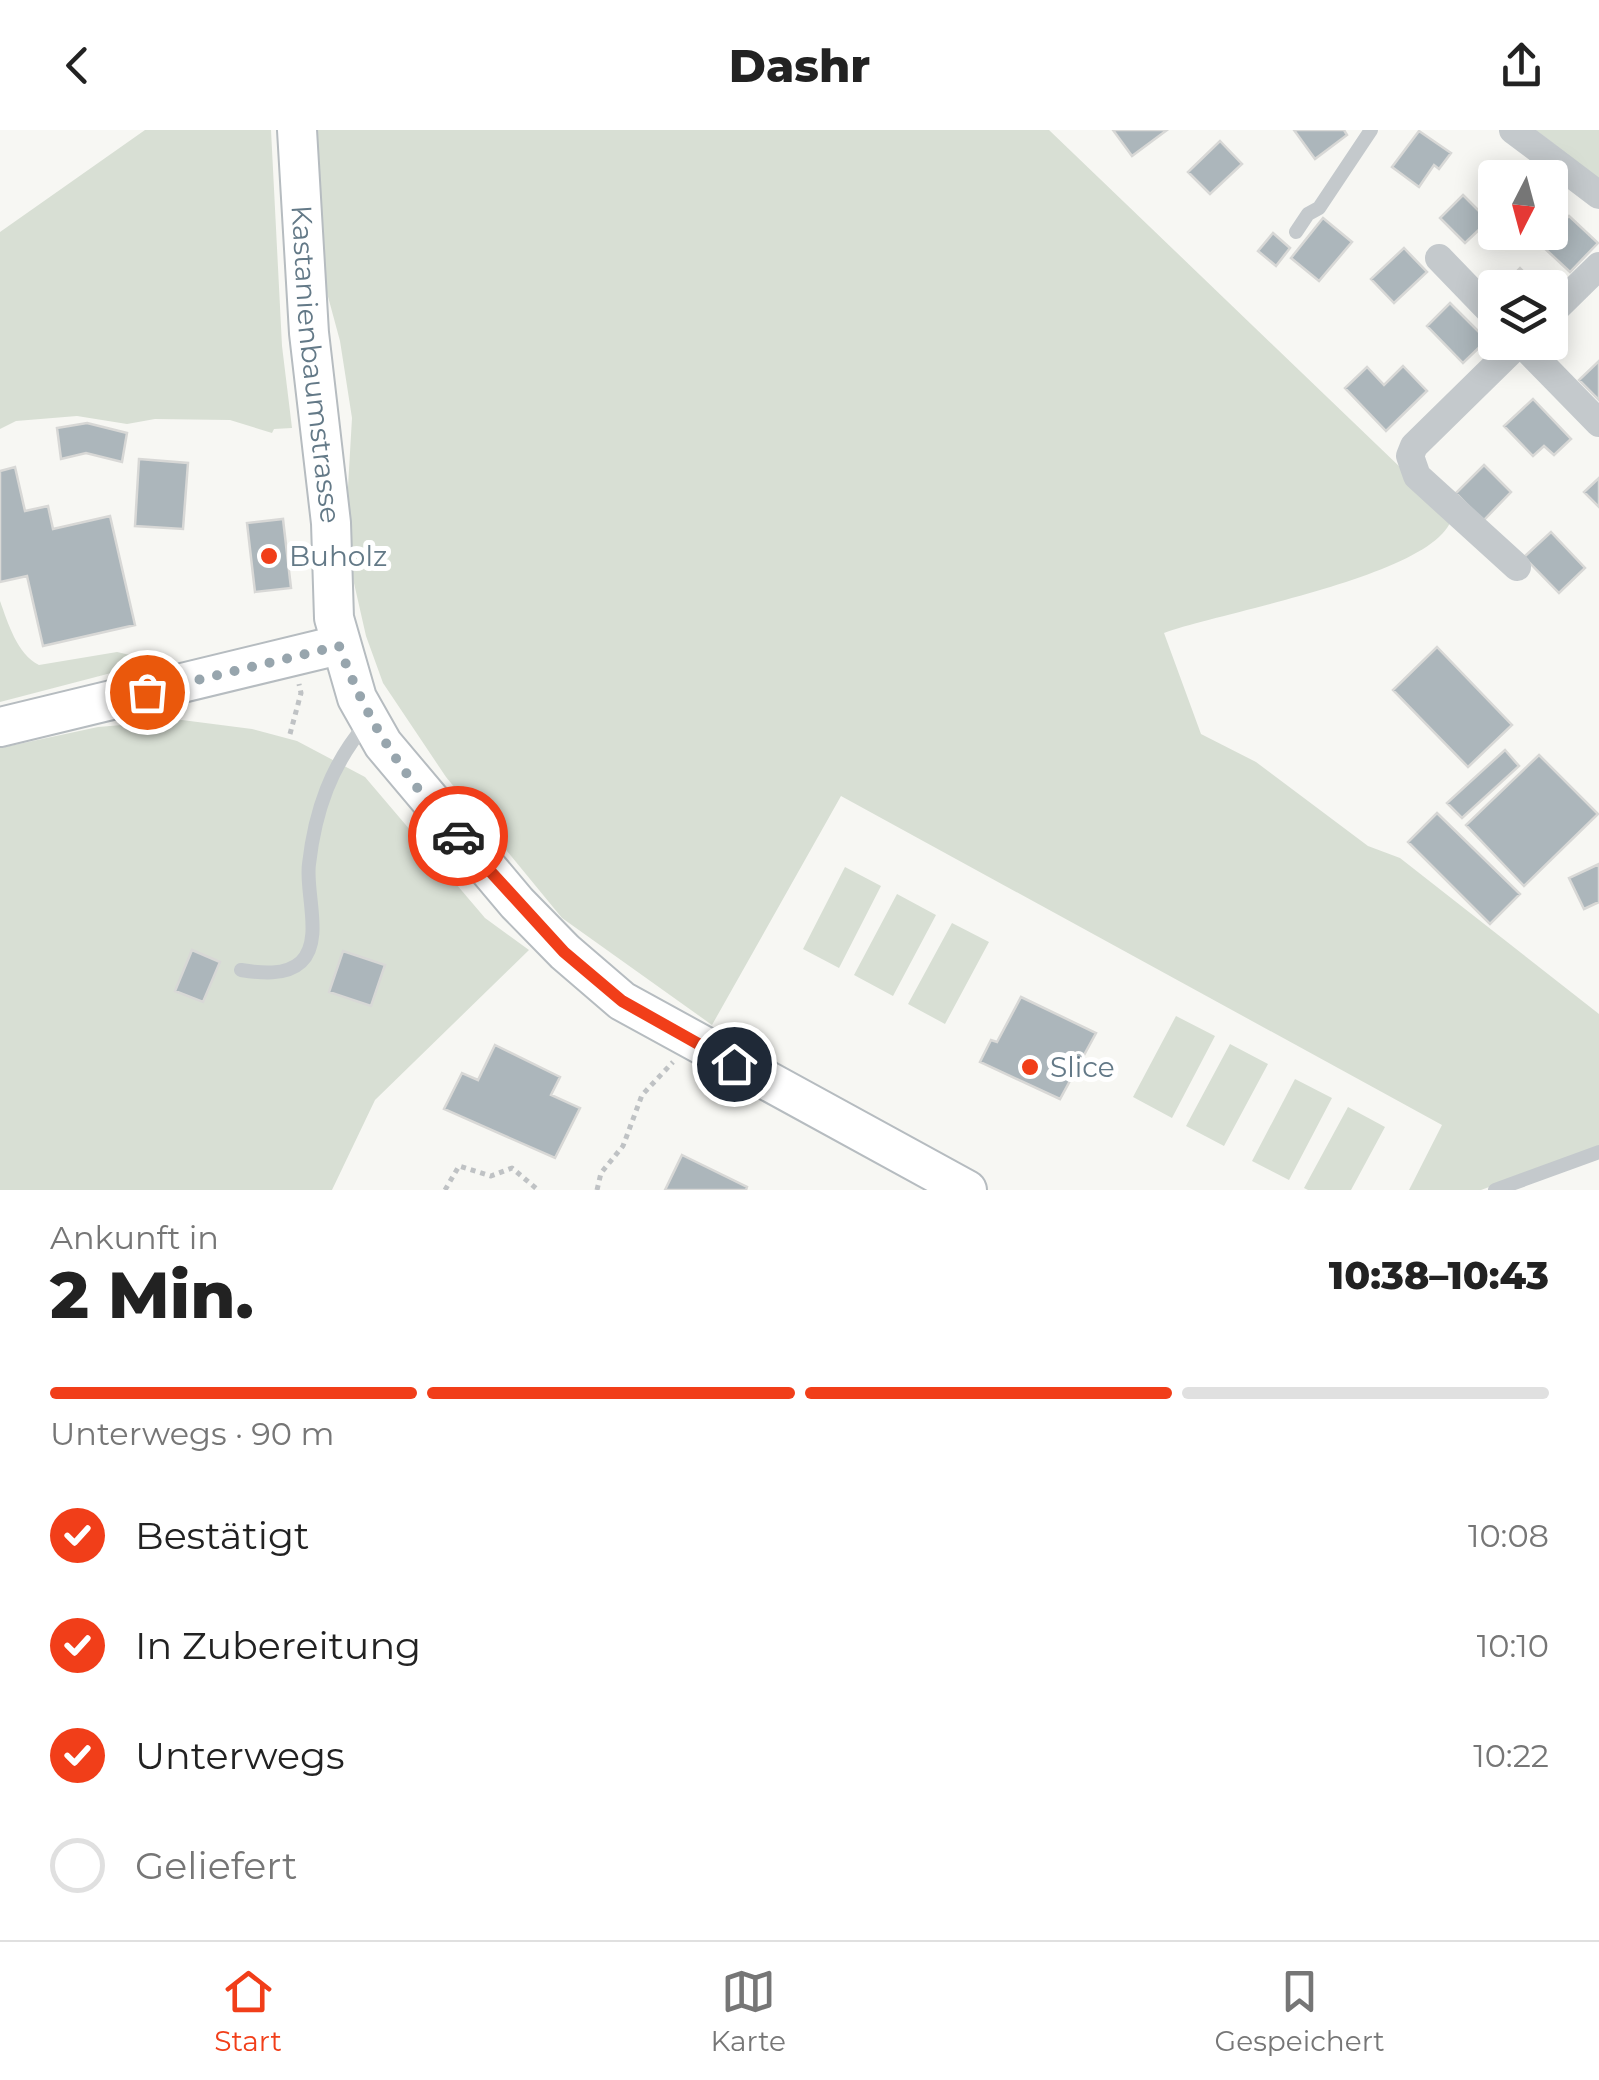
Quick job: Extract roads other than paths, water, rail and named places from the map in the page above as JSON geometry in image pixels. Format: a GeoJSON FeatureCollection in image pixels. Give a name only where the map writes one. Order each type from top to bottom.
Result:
{"type":"FeatureCollection","features":[{"type":"Feature","properties":{"kind":"street","name":"Kastanienbaumstrasse"},"geometry":{"type":"LineString","coordinates":[[297,130],[309,333],[331,523],[339,646],[370,720],[422,796],[517,903],[564,952],[622,1001],[967,1190]]}},
{"type":"Feature","properties":{"kind":"street"},"geometry":{"type":"LineString","coordinates":[[1513,130],[1599,196]]}},
{"type":"Feature","properties":{"kind":"street"},"geometry":{"type":"LineString","coordinates":[[1439,258],[1478,298]]}},
{"type":"Feature","properties":{"kind":"street"},"geometry":{"type":"LineString","coordinates":[[1568,296],[1599,266]]}},
{"type":"Feature","properties":{"kind":"street"},"geometry":{"type":"LineString","coordinates":[[1517,567],[1417,476],[1410,456],[1414,446],[1520,342],[1599,423]]}},
{"type":"Feature","properties":{"kind":"street"},"geometry":{"type":"LineString","coordinates":[[0,726],[339,646]]}},
{"type":"Feature","properties":{"kind":"lane"},"geometry":{"type":"LineString","coordinates":[[1296,232],[1308,214],[1320,208],[1372,130]]}},
{"type":"Feature","properties":{"kind":"lane"},"geometry":{"type":"LineString","coordinates":[[242,970],[286,970],[300,963],[308,951],[308,868],[318,816],[335,763],[370,720]]}},
{"type":"Feature","properties":{"kind":"lane"},"geometry":{"type":"LineString","coordinates":[[1495,1190],[1599,1152]]}},
{"type":"Feature","properties":{"kind":"place","name":"Buholz"},"geometry":{"type":"Point","coordinates":[269,556]}},
{"type":"Feature","properties":{"kind":"place","name":"Slice"},"geometry":{"type":"Point","coordinates":[1030,1067]}}]}
